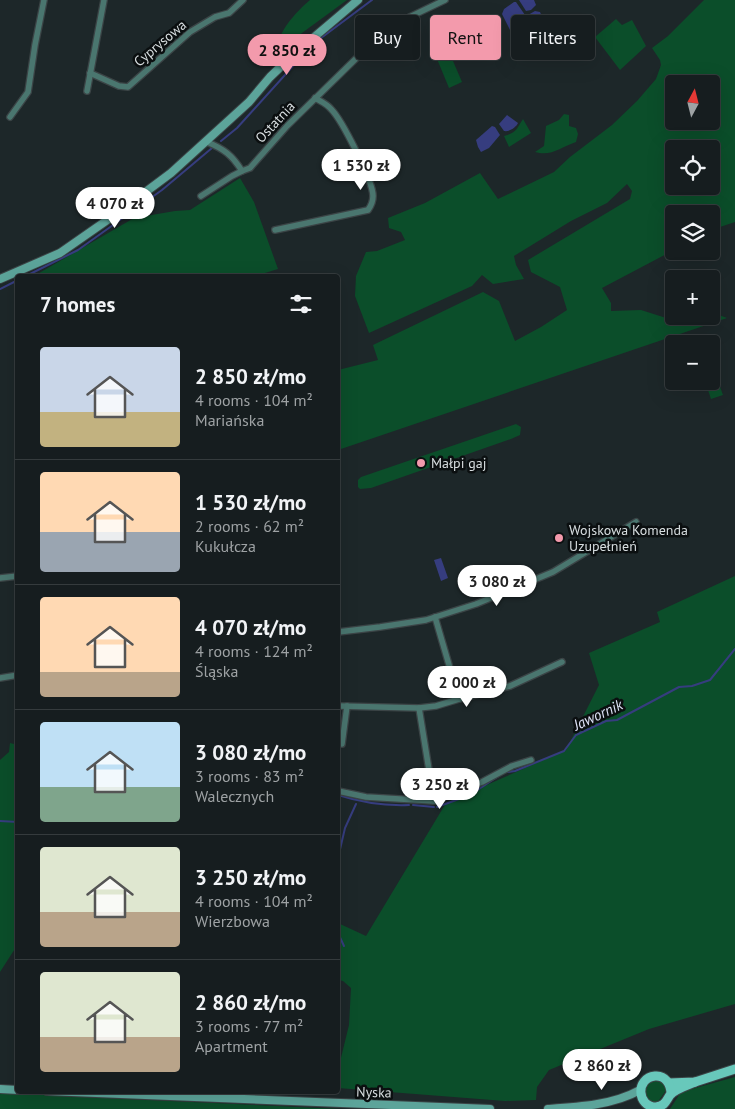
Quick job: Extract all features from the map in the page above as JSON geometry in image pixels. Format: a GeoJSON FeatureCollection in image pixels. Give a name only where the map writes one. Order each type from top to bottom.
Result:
{"type":"FeatureCollection","features":[{"type":"Feature","properties":{"kind":"main road"},"geometry":{"type":"LineString","coordinates":[[671,1094],[695,1082],[735,1069]]}},
{"type":"Feature","properties":{"kind":"main road"},"geometry":{"type":"LineString","coordinates":[[652,1076],[662,1077],[669,1084],[671,1094],[669,1099],[657,1107],[643,1100],[640,1090],[644,1081],[652,1076]]}},
{"type":"Feature","properties":{"kind":"main road"},"geometry":{"type":"LineString","coordinates":[[669,1084],[695,1082]]}},
{"type":"Feature","properties":{"kind":"street"},"geometry":{"type":"LineString","coordinates":[[10,117],[28,92],[34,45],[44,0]]}},
{"type":"Feature","properties":{"kind":"street"},"geometry":{"type":"LineString","coordinates":[[87,91],[104,0]]}},
{"type":"Feature","properties":{"kind":"street","name":"Cyprysowa"},"geometry":{"type":"LineString","coordinates":[[90,73],[119,86],[128,87],[190,32],[215,18],[229,13],[243,0]]}},
{"type":"Feature","properties":{"kind":"street"},"geometry":{"type":"LineString","coordinates":[[0,279],[60,253],[171,173],[249,102],[270,77],[293,55],[358,0]]}},
{"type":"Feature","properties":{"kind":"street","name":"Ostatnia"},"geometry":{"type":"LineString","coordinates":[[201,196],[232,176],[250,168],[287,126],[382,34],[393,26],[445,0]]}},
{"type":"Feature","properties":{"kind":"street"},"geometry":{"type":"LineString","coordinates":[[274,230],[368,210],[371,206],[373,194],[353,146],[330,108],[315,98]]}},
{"type":"Feature","properties":{"kind":"street"},"geometry":{"type":"LineString","coordinates":[[207,142],[223,148],[242,172]]}},
{"type":"Feature","properties":{"kind":"street"},"geometry":{"type":"LineString","coordinates":[[340,632],[435,617],[500,594],[552,572],[636,522]]}},
{"type":"Feature","properties":{"kind":"street"},"geometry":{"type":"LineString","coordinates":[[0,578],[15,576]]}},
{"type":"Feature","properties":{"kind":"street"},"geometry":{"type":"LineString","coordinates":[[435,617],[459,699]]}},
{"type":"Feature","properties":{"kind":"street"},"geometry":{"type":"LineString","coordinates":[[340,706],[419,708],[436,706],[510,686],[562,662]]}},
{"type":"Feature","properties":{"kind":"street"},"geometry":{"type":"LineString","coordinates":[[0,678],[15,676]]}},
{"type":"Feature","properties":{"kind":"street"},"geometry":{"type":"LineString","coordinates":[[342,744],[347,706]]}},
{"type":"Feature","properties":{"kind":"street"},"geometry":{"type":"LineString","coordinates":[[419,708],[434,801]]}},
{"type":"Feature","properties":{"kind":"street"},"geometry":{"type":"LineString","coordinates":[[340,791],[366,797],[434,801],[482,782],[512,766],[531,760]]}},
{"type":"Feature","properties":{"kind":"street"},"geometry":{"type":"LineString","coordinates":[[0,1089],[15,1090]]}},
{"type":"Feature","properties":{"kind":"street"},"geometry":{"type":"LineString","coordinates":[[548,1109],[579,1106],[622,1098],[640,1090]]}},
{"type":"Feature","properties":{"kind":"street","name":"Nyska"},"geometry":{"type":"LineString","coordinates":[[121,1094],[490,1109]]}},
{"type":"Feature","properties":{"kind":"street"},"geometry":{"type":"LineString","coordinates":[[622,1098],[643,1100]]}},
{"type":"Feature","properties":{"kind":"green space"},"geometry":{"type":"Polygon","coordinates":[[[310,0],[347,0],[276,52],[277,44],[284,30],[293,17],[310,0]]]}},
{"type":"Feature","properties":{"kind":"green space"},"geometry":{"type":"Polygon","coordinates":[[[704,0],[735,0],[735,222],[720,227],[720,205],[665,205],[665,255],[602,288],[611,303],[611,311],[641,310],[665,318],[665,325],[706,325],[677,335],[665,335],[665,339],[340,449],[340,370],[378,360],[373,345],[483,292],[499,301],[515,341],[541,327],[567,310],[560,287],[531,272],[528,260],[630,199],[632,191],[627,184],[607,203],[571,221],[514,256],[516,265],[524,279],[493,284],[482,275],[472,286],[369,333],[355,296],[356,276],[366,252],[377,251],[405,240],[401,232],[389,228],[388,218],[425,203],[480,173],[498,199],[554,172],[570,157],[612,125],[637,101],[656,79],[661,65],[652,48],[668,36],[704,0]]]}},
{"type":"Feature","properties":{"kind":"green space"},"geometry":{"type":"Polygon","coordinates":[[[616,19],[622,25],[632,20],[646,46],[620,70],[595,37],[616,19]]]}},
{"type":"Feature","properties":{"kind":"green space"},"geometry":{"type":"Polygon","coordinates":[[[437,60],[453,60],[462,82],[449,88],[437,60]]]}},
{"type":"Feature","properties":{"kind":"green space"},"geometry":{"type":"Polygon","coordinates":[[[564,114],[569,115],[569,126],[576,128],[578,134],[576,142],[551,152],[535,152],[544,146],[546,126],[559,120],[564,114]]]}},
{"type":"Feature","properties":{"kind":"green space"},"geometry":{"type":"Polygon","coordinates":[[[523,119],[531,133],[509,147],[504,136],[516,130],[523,119]]]}},
{"type":"Feature","properties":{"kind":"green space"},"geometry":{"type":"Polygon","coordinates":[[[240,178],[254,202],[278,269],[262,274],[37,274],[134,218],[190,210],[240,178]]]}},
{"type":"Feature","properties":{"kind":"green space"},"geometry":{"type":"Polygon","coordinates":[[[720,315],[727,318],[720,320],[720,315]]]}},
{"type":"Feature","properties":{"kind":"green space"},"geometry":{"type":"Polygon","coordinates":[[[720,387],[723,395],[711,399],[708,390],[720,390],[720,387]]]}},
{"type":"Feature","properties":{"kind":"green space","name":"Małpi gaj"},"geometry":{"type":"Polygon","coordinates":[[[516,424],[521,427],[520,435],[511,439],[371,488],[360,489],[358,487],[358,480],[361,477],[516,424]]]}},
{"type":"Feature","properties":{"kind":"green space"},"geometry":{"type":"Polygon","coordinates":[[[735,576],[735,1004],[649,1029],[549,1070],[537,1087],[536,1100],[505,1101],[340,1088],[340,1062],[349,1025],[351,988],[340,980],[340,924],[366,936],[446,803],[566,750],[599,685],[589,653],[660,622],[657,612],[735,576]]]}},
{"type":"Feature","properties":{"kind":"green space"},"geometry":{"type":"Polygon","coordinates":[[[10,743],[15,744],[15,949],[0,972],[0,760],[9,752],[10,743]]]}},
{"type":"Feature","properties":{"kind":"green space"},"geometry":{"type":"Polygon","coordinates":[[[735,1077],[735,1109],[670,1109],[681,1092],[735,1077]]]}},
{"type":"Feature","properties":{"kind":"green space"},"geometry":{"type":"Polygon","coordinates":[[[655,1079],[662,1082],[667,1089],[657,1103],[653,1103],[646,1099],[644,1089],[646,1085],[655,1079]]]}},
{"type":"Feature","properties":{"kind":"green space"},"geometry":{"type":"Polygon","coordinates":[[[0,1093],[341,1109],[0,1109],[0,1093]]]}},
{"type":"Feature","properties":{"kind":"water"},"geometry":{"type":"Polygon","coordinates":[[[519,0],[534,0],[536,5],[531,10],[526,11],[519,0]]]}},
{"type":"Feature","properties":{"kind":"water"},"geometry":{"type":"Polygon","coordinates":[[[516,2],[525,15],[511,15],[511,32],[502,14],[504,9],[516,2]]]}},
{"type":"Feature","properties":{"kind":"water"},"geometry":{"type":"Polygon","coordinates":[[[535,11],[540,12],[541,15],[528,15],[535,11]]]}},
{"type":"Feature","properties":{"kind":"water"},"geometry":{"type":"Polygon","coordinates":[[[507,115],[518,123],[512,129],[504,131],[499,124],[507,115]]]}},
{"type":"Feature","properties":{"kind":"water"},"geometry":{"type":"Polygon","coordinates":[[[492,126],[495,127],[500,135],[489,148],[481,152],[476,140],[492,126]]]}},
{"type":"Feature","properties":{"kind":"water"},"geometry":{"type":"Polygon","coordinates":[[[441,558],[448,578],[441,581],[434,560],[441,558]]]}},
{"type":"Feature","properties":{"kind":"waterway"},"geometry":{"type":"LineString","coordinates":[[221,141],[237,128],[313,44],[372,0]]}},
{"type":"Feature","properties":{"kind":"waterway"},"geometry":{"type":"LineString","coordinates":[[30,274],[78,250],[162,190],[212,148]]}},
{"type":"Feature","properties":{"kind":"waterway"},"geometry":{"type":"LineString","coordinates":[[0,289],[15,282]]}},
{"type":"Feature","properties":{"kind":"waterway","name":"Jawornik"},"geometry":{"type":"LineString","coordinates":[[507,772],[515,771],[564,751],[576,735],[606,721],[617,720],[679,687],[692,686],[710,680],[735,649]]}},
{"type":"Feature","properties":{"kind":"waterway","name":"Jawornik"},"geometry":{"type":"LineString","coordinates":[[437,807],[470,795],[500,775]]}},
{"type":"Feature","properties":{"kind":"waterway","name":"Jawornik"},"geometry":{"type":"LineString","coordinates":[[340,796],[373,803],[409,805]]}},
{"type":"Feature","properties":{"kind":"waterway"},"geometry":{"type":"LineString","coordinates":[[340,849],[345,828],[356,804]]}},
{"type":"Feature","properties":{"kind":"waterway","name":"Jawornik"},"geometry":{"type":"LineString","coordinates":[[413,805],[434,807]]}},
{"type":"Feature","properties":{"kind":"waterway","name":"Jawornik"},"geometry":{"type":"LineString","coordinates":[[0,821],[15,822]]}},
{"type":"Feature","properties":{"kind":"waterway"},"geometry":{"type":"LineString","coordinates":[[340,937],[344,946]]}},
{"type":"Feature","properties":{"kind":"place","name":"Małpi gaj"},"geometry":{"type":"Point","coordinates":[421,463]}},
{"type":"Feature","properties":{"kind":"place","name":"Wojskowa Komenda Uzupełnień"},"geometry":{"type":"Point","coordinates":[559,538]}}]}
